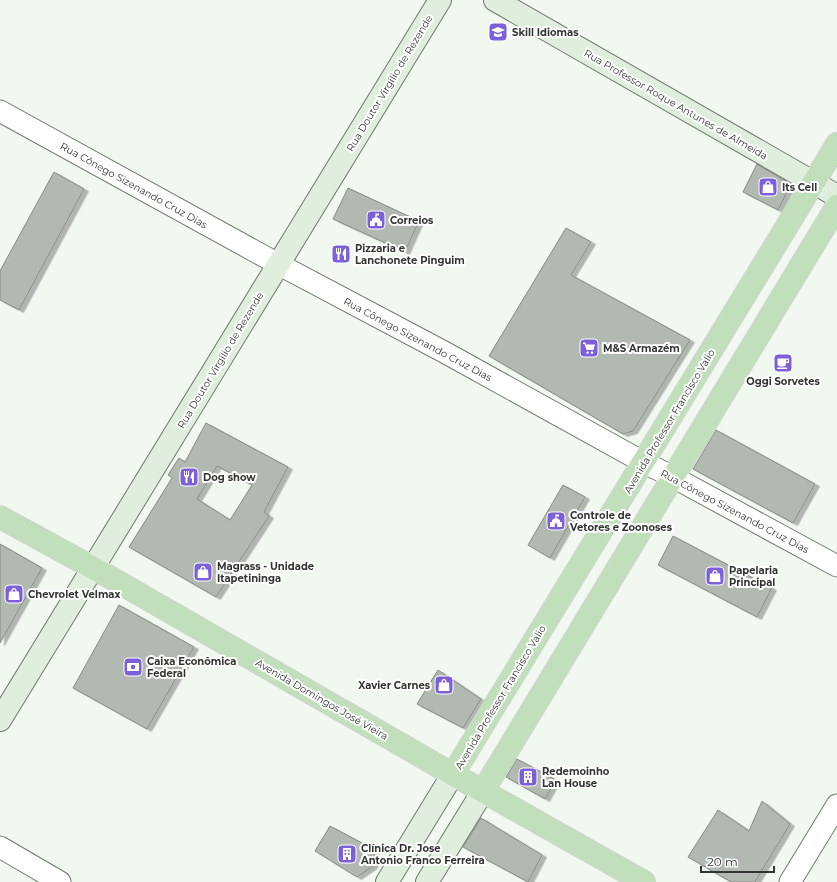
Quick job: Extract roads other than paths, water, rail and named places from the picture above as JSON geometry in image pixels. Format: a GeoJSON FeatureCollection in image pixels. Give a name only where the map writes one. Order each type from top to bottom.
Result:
{"type":"FeatureCollection","features":[{"type":"Feature","properties":{"kind":"main road","name":"Rua Doutor Virgílio de Rezende"},"geometry":{"type":"LineString","coordinates":[[0,720],[440,0]]}},
{"type":"Feature","properties":{"kind":"main road","name":"Rua Professor Roque Antunes de Almeida"},"geometry":{"type":"LineString","coordinates":[[495,0],[837,196]]}},
{"type":"Feature","properties":{"kind":"main road","name":"Avenida Professor Francisco Valio"},"geometry":{"type":"LineString","coordinates":[[388,882],[837,144]]}},
{"type":"Feature","properties":{"kind":"main road"},"geometry":{"type":"LineString","coordinates":[[427,882],[837,206]]}},
{"type":"Feature","properties":{"kind":"main road","name":"Avenida Domingos José Vieira"},"geometry":{"type":"LineString","coordinates":[[0,517],[93,568],[644,882]]}},
{"type":"Feature","properties":{"kind":"street","name":"Rua Cônego Sizenando Cruz Dias"},"geometry":{"type":"LineString","coordinates":[[0,111],[278,264],[446,353],[643,462],[837,566]]}},
{"type":"Feature","properties":{"kind":"street"},"geometry":{"type":"LineString","coordinates":[[790,882],[837,805]]}},
{"type":"Feature","properties":{"kind":"street"},"geometry":{"type":"LineString","coordinates":[[0,847],[60,882]]}},
{"type":"Feature","properties":{"kind":"place","name":"Skill Idiomas"},"geometry":{"type":"Point","coordinates":[498,32]}},
{"type":"Feature","properties":{"kind":"place","name":"Its Cell"},"geometry":{"type":"Point","coordinates":[768,187]}},
{"type":"Feature","properties":{"kind":"place","name":"Correios"},"geometry":{"type":"Point","coordinates":[376,220]}},
{"type":"Feature","properties":{"kind":"place","name":"Pizzaria e Lanchonete Pinguim"},"geometry":{"type":"Point","coordinates":[341,254]}},
{"type":"Feature","properties":{"kind":"place","name":"M&S Armazém"},"geometry":{"type":"Point","coordinates":[589,348]}},
{"type":"Feature","properties":{"kind":"place","name":"Oggi Sorvetes"},"geometry":{"type":"Point","coordinates":[783,363]}},
{"type":"Feature","properties":{"kind":"place","name":"Dog show"},"geometry":{"type":"Point","coordinates":[189,477]}},
{"type":"Feature","properties":{"kind":"place","name":"Controle de Vetores e Zoonoses"},"geometry":{"type":"Point","coordinates":[556,521]}},
{"type":"Feature","properties":{"kind":"place","name":"Magrass - Unidade Itapetininga"},"geometry":{"type":"Point","coordinates":[203,572]}},
{"type":"Feature","properties":{"kind":"place","name":"Papelaria Principal"},"geometry":{"type":"Point","coordinates":[715,576]}},
{"type":"Feature","properties":{"kind":"place","name":"Chevrolet Velmax"},"geometry":{"type":"Point","coordinates":[14,594]}},
{"type":"Feature","properties":{"kind":"place","name":"Caixa Econômica Federal"},"geometry":{"type":"Point","coordinates":[133,667]}},
{"type":"Feature","properties":{"kind":"place","name":"Xavier Carnes"},"geometry":{"type":"Point","coordinates":[444,685]}},
{"type":"Feature","properties":{"kind":"place","name":"Redemoinho Lan House"},"geometry":{"type":"Point","coordinates":[528,777]}},
{"type":"Feature","properties":{"kind":"place","name":"Clínica Dr. Jose Antonio Franco Ferreira"},"geometry":{"type":"Point","coordinates":[347,854]}}]}
